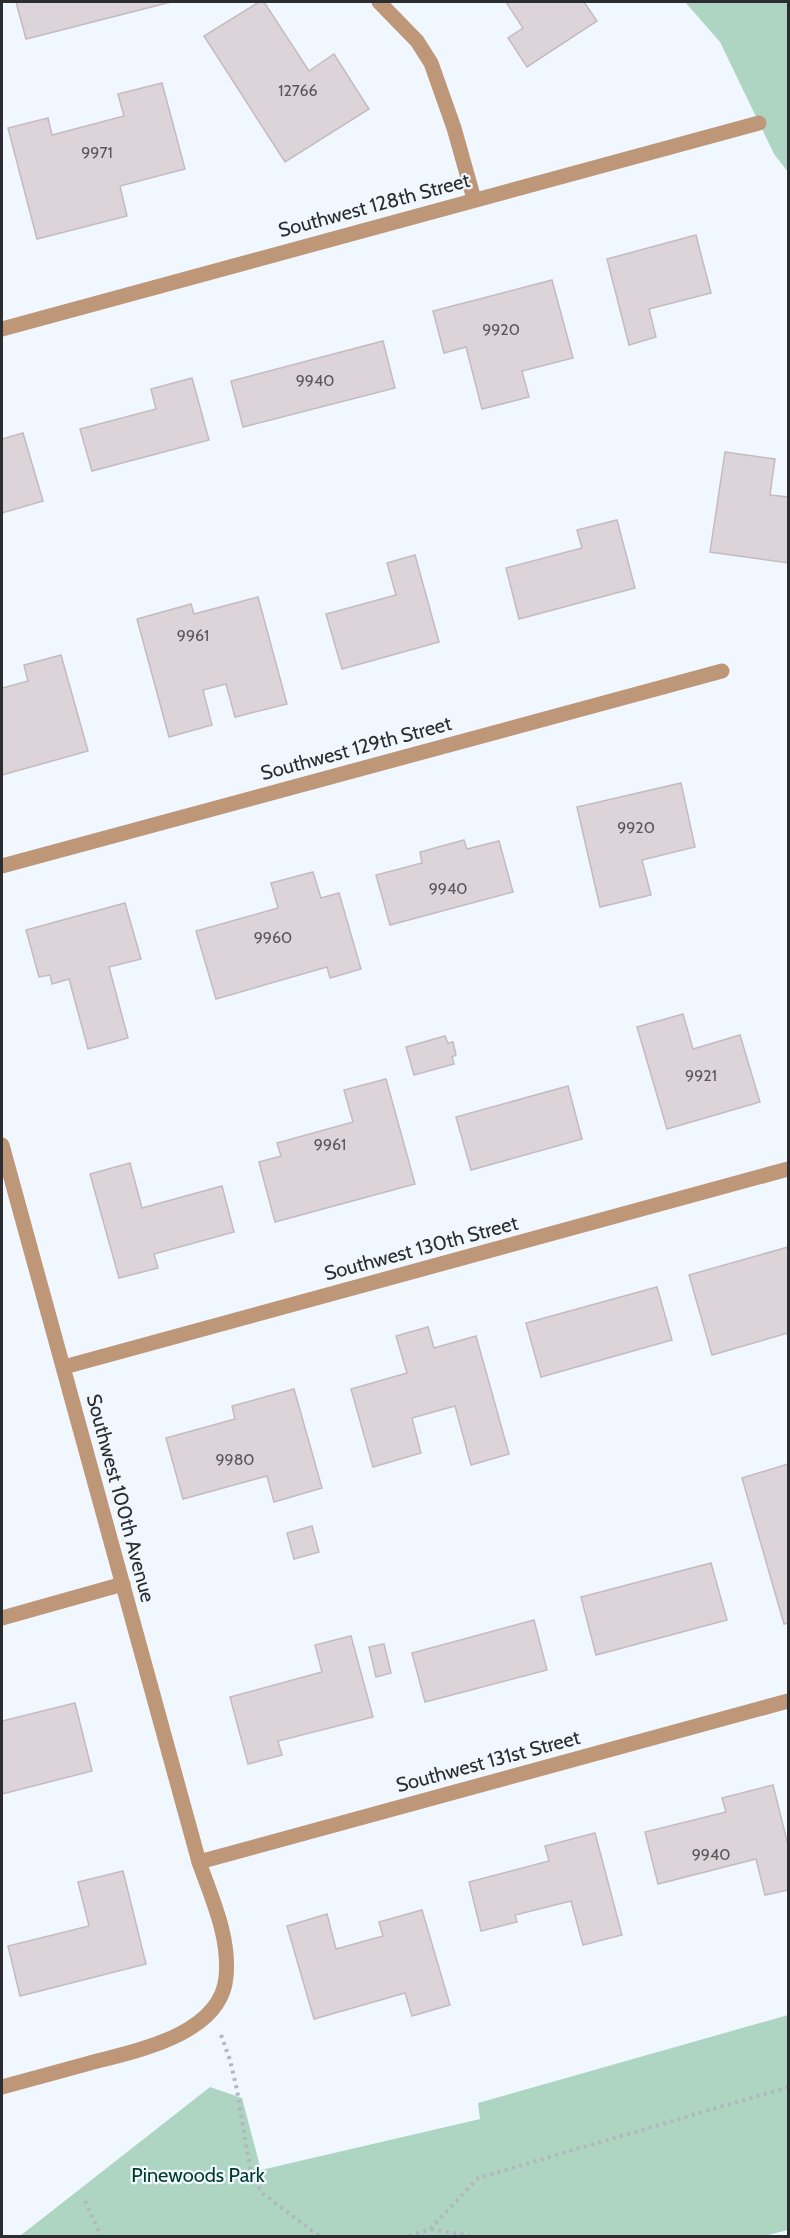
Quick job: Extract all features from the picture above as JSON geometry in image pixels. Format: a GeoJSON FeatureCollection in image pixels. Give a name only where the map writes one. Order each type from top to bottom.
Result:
{"type":"FeatureCollection","features":[{"type":"Feature","properties":{"kind":"street"},"geometry":{"type":"LineString","coordinates":[[379,2],[417,41],[431,63],[454,128],[474,199]]}},
{"type":"Feature","properties":{"kind":"street","name":"Southwest 128th Street"},"geometry":{"type":"LineString","coordinates":[[2,329],[759,123]]}},
{"type":"Feature","properties":{"kind":"street","name":"Southwest 129th Street"},"geometry":{"type":"LineString","coordinates":[[2,866],[722,670]]}},
{"type":"Feature","properties":{"kind":"street","name":"Southwest 100th Avenue"},"geometry":{"type":"LineString","coordinates":[[2,1151],[64,1367],[199,1862],[226,1945],[224,1990],[212,2009]]}},
{"type":"Feature","properties":{"kind":"street","name":"Southwest 130th Street"},"geometry":{"type":"LineString","coordinates":[[64,1367],[789,1169]]}},
{"type":"Feature","properties":{"kind":"street"},"geometry":{"type":"LineString","coordinates":[[2,1618],[123,1584]]}},
{"type":"Feature","properties":{"kind":"street","name":"Southwest 131st Street"},"geometry":{"type":"LineString","coordinates":[[199,1862],[789,1701]]}},
{"type":"Feature","properties":{"kind":"street"},"geometry":{"type":"LineString","coordinates":[[2,2087],[157,2044],[196,2024],[212,2009]]}},
{"type":"Feature","properties":{"kind":"path"},"geometry":{"type":"LineString","coordinates":[[212,2009],[233,2070],[251,2174],[262,2193],[319,2236]]}},
{"type":"Feature","properties":{"kind":"path"},"geometry":{"type":"LineString","coordinates":[[409,2236],[430,2229],[478,2178],[789,2087]]}},
{"type":"Feature","properties":{"kind":"path"},"geometry":{"type":"LineString","coordinates":[[85,2201],[101,2236]]}},
{"type":"Feature","properties":{"kind":"path"},"geometry":{"type":"LineString","coordinates":[[430,2229],[470,2236]]}},
{"type":"Feature","properties":{"kind":"green space"},"geometry":{"type":"Polygon","coordinates":[[[685,2],[788,2],[788,172],[774,154],[720,42],[685,2]]]}},
{"type":"Feature","properties":{"kind":"green space","name":"Pinewoods Park"},"geometry":{"type":"Polygon","coordinates":[[[788,2015],[788,2230],[764,2236],[20,2236],[210,2087],[242,2098],[261,2170],[480,2119],[478,2103],[788,2015]]]}},
{"type":"Feature","properties":{"kind":"building"},"geometry":{"type":"Polygon","coordinates":[[[16,2],[171,2],[26,39],[16,2]]]}},
{"type":"Feature","properties":{"kind":"building"},"geometry":{"type":"Polygon","coordinates":[[[259,2],[264,2],[309,71],[334,54],[369,109],[285,162],[204,36],[259,2]]]}},
{"type":"Feature","properties":{"kind":"building"},"geometry":{"type":"Polygon","coordinates":[[[506,2],[584,2],[597,21],[527,67],[508,38],[523,28],[506,2]]]}},
{"type":"Feature","properties":{"kind":"building"},"geometry":{"type":"Polygon","coordinates":[[[162,83],[185,169],[120,186],[127,216],[37,239],[8,128],[48,118],[52,135],[124,116],[118,94],[162,83]]]}},
{"type":"Feature","properties":{"kind":"building"},"geometry":{"type":"Polygon","coordinates":[[[696,235],[711,293],[649,309],[656,337],[629,345],[607,259],[696,235]]]}},
{"type":"Feature","properties":{"kind":"building"},"geometry":{"type":"Polygon","coordinates":[[[552,280],[573,358],[522,371],[529,397],[482,409],[466,347],[444,353],[433,311],[552,280]]]}},
{"type":"Feature","properties":{"kind":"building"},"geometry":{"type":"Polygon","coordinates":[[[383,341],[395,388],[243,427],[231,381],[383,341]]]}},
{"type":"Feature","properties":{"kind":"building"},"geometry":{"type":"Polygon","coordinates":[[[192,378],[209,440],[92,471],[80,429],[156,409],[151,389],[192,378]]]}},
{"type":"Feature","properties":{"kind":"building"},"geometry":{"type":"Polygon","coordinates":[[[23,433],[43,501],[2,513],[2,439],[23,433]]]}},
{"type":"Feature","properties":{"kind":"building"},"geometry":{"type":"Polygon","coordinates":[[[725,452],[775,459],[770,495],[788,497],[788,563],[710,552],[725,452]]]}},
{"type":"Feature","properties":{"kind":"building"},"geometry":{"type":"Polygon","coordinates":[[[617,520],[635,588],[519,619],[506,568],[582,548],[577,530],[617,520]]]}},
{"type":"Feature","properties":{"kind":"building"},"geometry":{"type":"Polygon","coordinates":[[[415,555],[439,642],[342,669],[326,614],[396,595],[387,563],[415,555]]]}},
{"type":"Feature","properties":{"kind":"building"},"geometry":{"type":"Polygon","coordinates":[[[258,597],[287,704],[235,717],[226,684],[203,690],[212,725],[169,737],[137,619],[191,604],[194,614],[258,597]]]}},
{"type":"Feature","properties":{"kind":"building"},"geometry":{"type":"Polygon","coordinates":[[[61,655],[88,751],[2,775],[2,688],[28,681],[24,665],[61,655]]]}},
{"type":"Feature","properties":{"kind":"building"},"geometry":{"type":"Polygon","coordinates":[[[681,783],[695,847],[642,860],[651,895],[600,907],[577,807],[681,783]]]}},
{"type":"Feature","properties":{"kind":"building"},"geometry":{"type":"Polygon","coordinates":[[[464,840],[467,849],[499,841],[513,892],[390,925],[376,875],[422,863],[420,852],[464,840]]]}},
{"type":"Feature","properties":{"kind":"building"},"geometry":{"type":"Polygon","coordinates":[[[313,872],[321,898],[339,893],[361,969],[330,978],[327,967],[216,999],[196,931],[278,908],[271,883],[313,872]]]}},
{"type":"Feature","properties":{"kind":"building"},"geometry":{"type":"Polygon","coordinates":[[[125,903],[141,959],[109,967],[128,1038],[88,1049],[69,979],[52,984],[50,975],[39,977],[26,930],[125,903]]]}},
{"type":"Feature","properties":{"kind":"building"},"geometry":{"type":"Polygon","coordinates":[[[683,1014],[693,1049],[740,1035],[760,1102],[667,1129],[637,1027],[683,1014]]]}},
{"type":"Feature","properties":{"kind":"building"},"geometry":{"type":"Polygon","coordinates":[[[445,1036],[448,1043],[453,1042],[456,1055],[452,1057],[454,1064],[414,1075],[406,1047],[445,1036]]]}},
{"type":"Feature","properties":{"kind":"building"},"geometry":{"type":"Polygon","coordinates":[[[386,1079],[415,1184],[275,1222],[259,1162],[281,1156],[277,1143],[353,1122],[344,1090],[386,1079]]]}},
{"type":"Feature","properties":{"kind":"building"},"geometry":{"type":"Polygon","coordinates":[[[568,1086],[582,1139],[471,1170],[456,1117],[568,1086]]]}},
{"type":"Feature","properties":{"kind":"building"},"geometry":{"type":"Polygon","coordinates":[[[130,1163],[142,1208],[222,1186],[234,1232],[154,1254],[158,1268],[119,1278],[90,1174],[130,1163]]]}},
{"type":"Feature","properties":{"kind":"building"},"geometry":{"type":"Polygon","coordinates":[[[788,1247],[788,1333],[712,1355],[689,1275],[788,1247]]]}},
{"type":"Feature","properties":{"kind":"building"},"geometry":{"type":"Polygon","coordinates":[[[657,1287],[672,1340],[541,1377],[526,1323],[657,1287]]]}},
{"type":"Feature","properties":{"kind":"building"},"geometry":{"type":"Polygon","coordinates":[[[428,1327],[434,1348],[476,1336],[509,1454],[471,1465],[455,1406],[412,1418],[421,1453],[373,1467],[351,1389],[407,1373],[396,1336],[428,1327]]]}},
{"type":"Feature","properties":{"kind":"building"},"geometry":{"type":"Polygon","coordinates":[[[294,1389],[322,1488],[274,1502],[267,1476],[183,1499],[166,1438],[235,1419],[232,1406],[294,1389]]]}},
{"type":"Feature","properties":{"kind":"building"},"geometry":{"type":"Polygon","coordinates":[[[788,1464],[788,1623],[784,1624],[742,1478],[788,1464]]]}},
{"type":"Feature","properties":{"kind":"building"},"geometry":{"type":"Polygon","coordinates":[[[312,1526],[319,1552],[294,1559],[287,1533],[312,1526]]]}},
{"type":"Feature","properties":{"kind":"building"},"geometry":{"type":"Polygon","coordinates":[[[711,1563],[727,1620],[596,1655],[581,1597],[711,1563]]]}},
{"type":"Feature","properties":{"kind":"building"},"geometry":{"type":"Polygon","coordinates":[[[534,1620],[547,1670],[425,1702],[412,1653],[534,1620]]]}},
{"type":"Feature","properties":{"kind":"building"},"geometry":{"type":"Polygon","coordinates":[[[351,1636],[373,1717],[278,1741],[282,1755],[248,1764],[230,1697],[322,1672],[315,1645],[351,1636]]]}},
{"type":"Feature","properties":{"kind":"building"},"geometry":{"type":"Polygon","coordinates":[[[384,1644],[391,1673],[376,1677],[369,1647],[384,1644]]]}},
{"type":"Feature","properties":{"kind":"building"},"geometry":{"type":"Polygon","coordinates":[[[75,1703],[92,1771],[2,1794],[2,1721],[75,1703]]]}},
{"type":"Feature","properties":{"kind":"building"},"geometry":{"type":"Polygon","coordinates":[[[773,1785],[788,1845],[788,1890],[765,1895],[756,1859],[658,1884],[645,1832],[726,1812],[722,1798],[773,1785]]]}},
{"type":"Feature","properties":{"kind":"building"},"geometry":{"type":"Polygon","coordinates":[[[595,1833],[622,1935],[583,1945],[571,1901],[515,1915],[517,1922],[481,1931],[469,1882],[549,1861],[545,1846],[595,1833]]]}},
{"type":"Feature","properties":{"kind":"building"},"geometry":{"type":"Polygon","coordinates":[[[123,1871],[146,1964],[20,1996],[8,1946],[89,1926],[78,1882],[123,1871]]]}},
{"type":"Feature","properties":{"kind":"building"},"geometry":{"type":"Polygon","coordinates":[[[422,1910],[450,2005],[412,2016],[405,1993],[314,2019],[287,1926],[327,1914],[336,1949],[383,1936],[379,1922],[422,1910]]]}}]}
